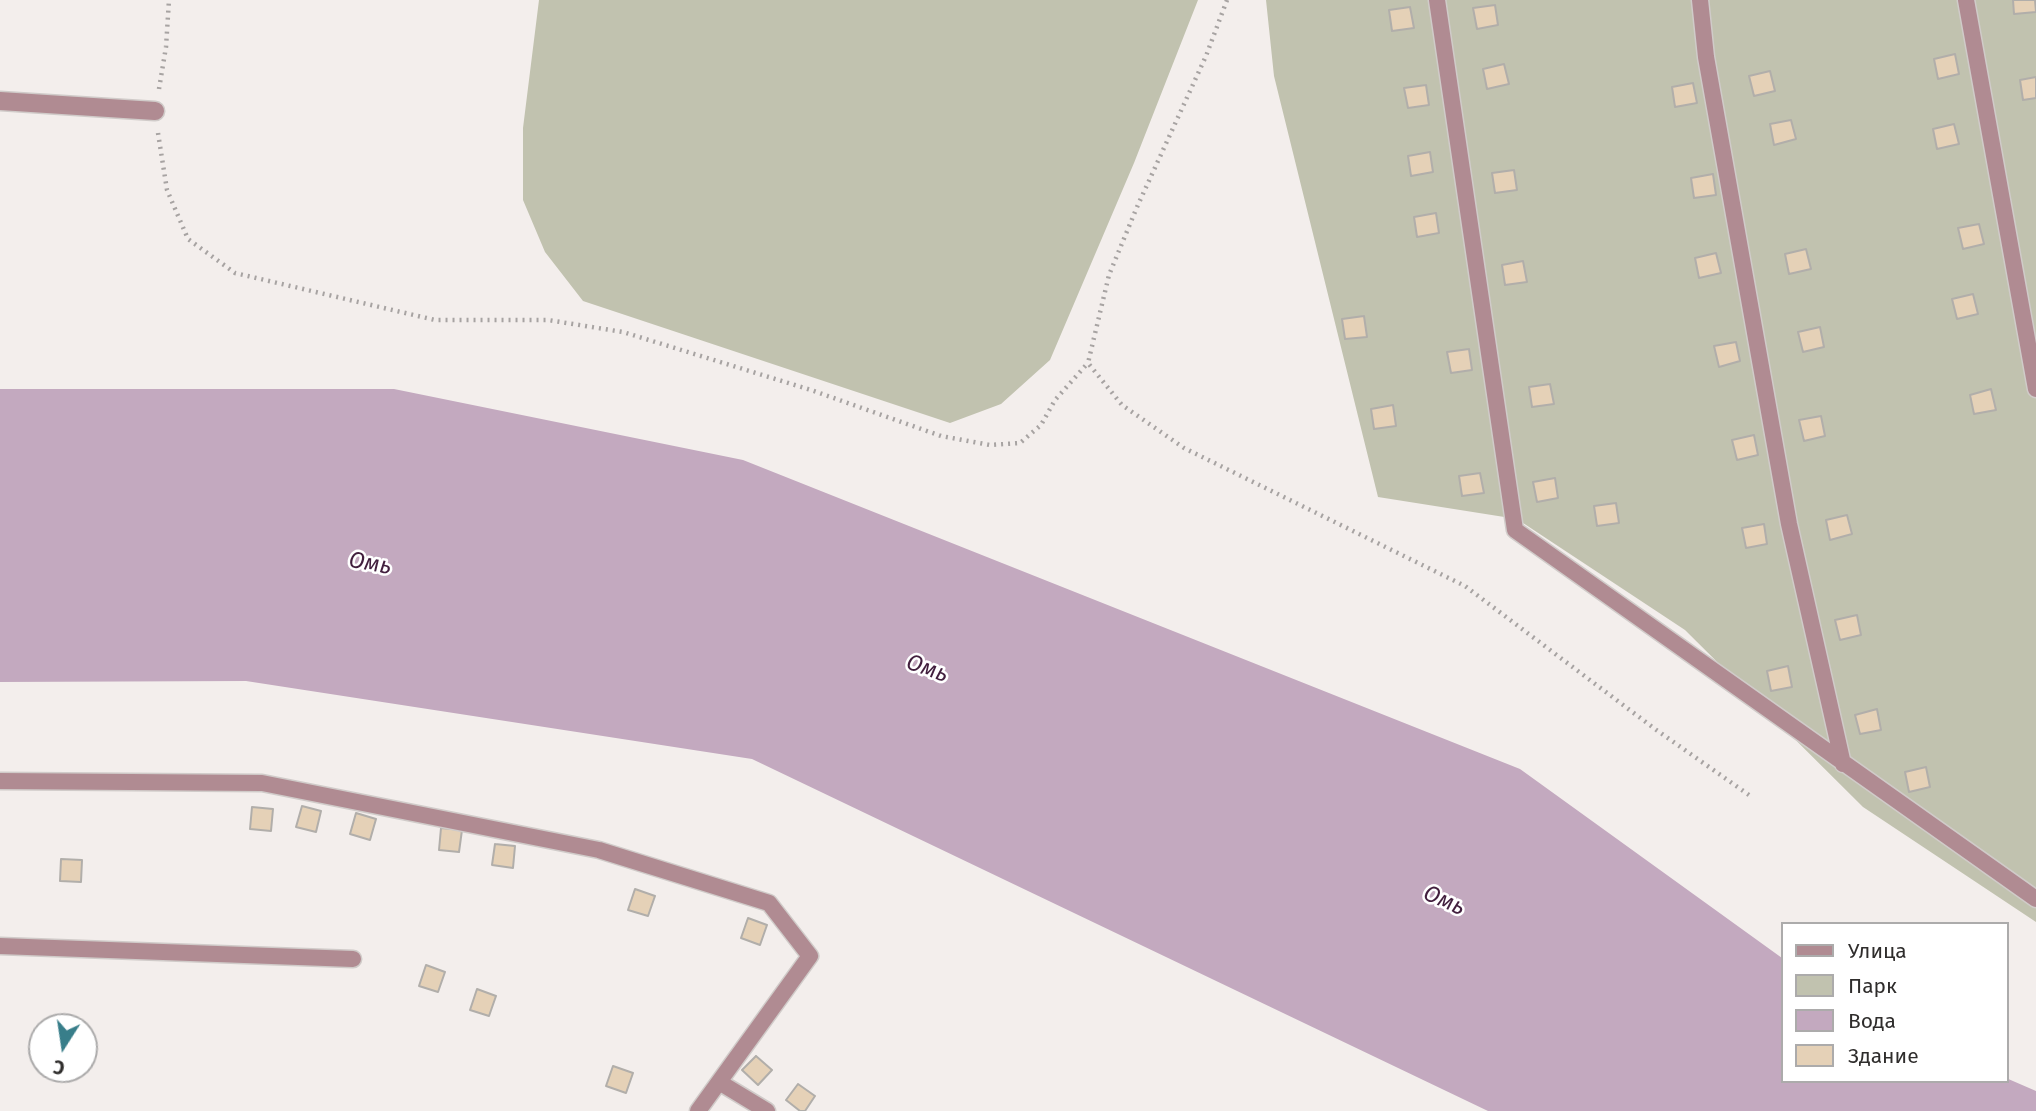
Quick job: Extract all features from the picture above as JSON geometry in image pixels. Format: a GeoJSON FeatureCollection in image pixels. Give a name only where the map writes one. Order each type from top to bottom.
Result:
{"type":"FeatureCollection","features":[{"type":"Feature","properties":{"kind":"street"},"geometry":{"type":"LineString","coordinates":[[0,100],[155,111]]}},
{"type":"Feature","properties":{"kind":"lane"},"geometry":{"type":"LineString","coordinates":[[1437,0],[1515,530],[2036,900]]}},
{"type":"Feature","properties":{"kind":"lane"},"geometry":{"type":"LineString","coordinates":[[1700,0],[1708,71],[1788,524],[1843,764]]}},
{"type":"Feature","properties":{"kind":"lane"},"geometry":{"type":"LineString","coordinates":[[1966,0],[2036,389]]}},
{"type":"Feature","properties":{"kind":"lane"},"geometry":{"type":"LineString","coordinates":[[0,781],[262,783],[599,850],[769,903],[810,956],[698,1111]]}},
{"type":"Feature","properties":{"kind":"lane"},"geometry":{"type":"LineString","coordinates":[[0,946],[353,959]]}},
{"type":"Feature","properties":{"kind":"lane"},"geometry":{"type":"LineString","coordinates":[[719,1082],[767,1111]]}},
{"type":"Feature","properties":{"kind":"path"},"geometry":{"type":"LineString","coordinates":[[169,0],[166,47],[155,111],[167,190],[188,239],[235,273],[435,320],[548,320],[623,332],[811,390],[941,436],[990,445],[1020,443],[1041,425],[1055,400],[1088,363],[1109,275],[1206,55],[1227,0]]}},
{"type":"Feature","properties":{"kind":"path"},"geometry":{"type":"LineString","coordinates":[[1088,363],[1122,405],[1184,448],[1465,586],[1544,648],[1749,795]]}},
{"type":"Feature","properties":{"kind":"green space"},"geometry":{"type":"Polygon","coordinates":[[[539,0],[1198,0],[1134,163],[1050,360],[1001,404],[950,423],[583,301],[545,252],[523,200],[523,128],[539,0]]]}},
{"type":"Feature","properties":{"kind":"green space"},"geometry":{"type":"Polygon","coordinates":[[[1266,0],[2036,0],[2036,922],[1863,807],[1685,630],[1517,519],[1378,497],[1274,76],[1266,0]]]}},
{"type":"Feature","properties":{"kind":"water","name":"Омь"},"geometry":{"type":"Polygon","coordinates":[[[0,389],[394,389],[743,460],[1520,769],[1780,957],[1780,1083],[2008,1083],[2008,1079],[2036,1091],[2036,1111],[1488,1111],[752,759],[246,681],[0,682],[0,389]]]}},
{"type":"Feature","properties":{"kind":"building"},"geometry":{"type":"Polygon","coordinates":[[[2013,0],[2035,0],[2036,12],[2014,14],[2013,0]]]}},
{"type":"Feature","properties":{"kind":"building"},"geometry":{"type":"Polygon","coordinates":[[[1495,5],[1498,25],[1477,29],[1473,8],[1495,5]]]}},
{"type":"Feature","properties":{"kind":"building"},"geometry":{"type":"Polygon","coordinates":[[[1410,7],[1414,28],[1392,31],[1389,10],[1410,7]]]}},
{"type":"Feature","properties":{"kind":"building"},"geometry":{"type":"Polygon","coordinates":[[[1955,54],[1959,74],[1938,79],[1934,59],[1955,54]]]}},
{"type":"Feature","properties":{"kind":"building"},"geometry":{"type":"Polygon","coordinates":[[[1504,64],[1509,84],[1487,89],[1483,69],[1504,64]]]}},
{"type":"Feature","properties":{"kind":"building"},"geometry":{"type":"Polygon","coordinates":[[[1770,71],[1775,91],[1754,96],[1749,76],[1770,71]]]}},
{"type":"Feature","properties":{"kind":"building"},"geometry":{"type":"Polygon","coordinates":[[[2036,77],[2036,98],[2023,100],[2020,80],[2036,77]]]}},
{"type":"Feature","properties":{"kind":"building"},"geometry":{"type":"Polygon","coordinates":[[[1693,83],[1697,103],[1675,107],[1672,87],[1693,83]]]}},
{"type":"Feature","properties":{"kind":"building"},"geometry":{"type":"Polygon","coordinates":[[[1426,85],[1429,105],[1408,108],[1404,88],[1426,85]]]}},
{"type":"Feature","properties":{"kind":"building"},"geometry":{"type":"Polygon","coordinates":[[[1791,120],[1796,139],[1774,145],[1770,124],[1791,120]]]}},
{"type":"Feature","properties":{"kind":"building"},"geometry":{"type":"Polygon","coordinates":[[[1954,124],[1959,144],[1937,149],[1933,129],[1954,124]]]}},
{"type":"Feature","properties":{"kind":"building"},"geometry":{"type":"Polygon","coordinates":[[[1430,152],[1433,172],[1411,176],[1408,156],[1430,152]]]}},
{"type":"Feature","properties":{"kind":"building"},"geometry":{"type":"Polygon","coordinates":[[[1514,170],[1517,190],[1495,193],[1492,173],[1514,170]]]}},
{"type":"Feature","properties":{"kind":"building"},"geometry":{"type":"Polygon","coordinates":[[[1713,174],[1716,195],[1694,198],[1691,178],[1713,174]]]}},
{"type":"Feature","properties":{"kind":"building"},"geometry":{"type":"Polygon","coordinates":[[[1436,213],[1439,233],[1417,237],[1414,217],[1436,213]]]}},
{"type":"Feature","properties":{"kind":"building"},"geometry":{"type":"Polygon","coordinates":[[[1979,224],[1984,244],[1963,249],[1958,228],[1979,224]]]}},
{"type":"Feature","properties":{"kind":"building"},"geometry":{"type":"Polygon","coordinates":[[[1806,249],[1811,269],[1789,274],[1785,254],[1806,249]]]}},
{"type":"Feature","properties":{"kind":"building"},"geometry":{"type":"Polygon","coordinates":[[[1716,253],[1721,273],[1699,278],[1695,258],[1716,253]]]}},
{"type":"Feature","properties":{"kind":"building"},"geometry":{"type":"Polygon","coordinates":[[[1523,261],[1527,282],[1505,285],[1502,265],[1523,261]]]}},
{"type":"Feature","properties":{"kind":"building"},"geometry":{"type":"Polygon","coordinates":[[[1973,294],[1978,314],[1957,319],[1952,299],[1973,294]]]}},
{"type":"Feature","properties":{"kind":"building"},"geometry":{"type":"Polygon","coordinates":[[[1364,316],[1367,337],[1345,339],[1342,319],[1364,316]]]}},
{"type":"Feature","properties":{"kind":"building"},"geometry":{"type":"Polygon","coordinates":[[[1820,327],[1824,347],[1803,352],[1798,332],[1820,327]]]}},
{"type":"Feature","properties":{"kind":"building"},"geometry":{"type":"Polygon","coordinates":[[[1736,342],[1740,361],[1719,367],[1714,346],[1736,342]]]}},
{"type":"Feature","properties":{"kind":"building"},"geometry":{"type":"Polygon","coordinates":[[[1469,349],[1472,370],[1451,373],[1447,352],[1469,349]]]}},
{"type":"Feature","properties":{"kind":"building"},"geometry":{"type":"Polygon","coordinates":[[[1550,384],[1554,404],[1532,407],[1529,387],[1550,384]]]}},
{"type":"Feature","properties":{"kind":"building"},"geometry":{"type":"Polygon","coordinates":[[[1991,389],[1996,410],[1974,414],[1970,395],[1991,389]]]}},
{"type":"Feature","properties":{"kind":"building"},"geometry":{"type":"Polygon","coordinates":[[[1393,405],[1396,426],[1374,429],[1371,409],[1393,405]]]}},
{"type":"Feature","properties":{"kind":"building"},"geometry":{"type":"Polygon","coordinates":[[[1821,416],[1825,436],[1804,441],[1799,420],[1821,416]]]}},
{"type":"Feature","properties":{"kind":"building"},"geometry":{"type":"Polygon","coordinates":[[[1754,435],[1758,455],[1737,460],[1732,440],[1754,435]]]}},
{"type":"Feature","properties":{"kind":"building"},"geometry":{"type":"Polygon","coordinates":[[[1480,473],[1484,493],[1462,496],[1459,476],[1480,473]]]}},
{"type":"Feature","properties":{"kind":"building"},"geometry":{"type":"Polygon","coordinates":[[[1555,478],[1558,498],[1537,502],[1533,482],[1555,478]]]}},
{"type":"Feature","properties":{"kind":"building"},"geometry":{"type":"Polygon","coordinates":[[[1616,503],[1619,523],[1597,526],[1594,506],[1616,503]]]}},
{"type":"Feature","properties":{"kind":"building"},"geometry":{"type":"Polygon","coordinates":[[[1847,515],[1852,534],[1830,540],[1826,520],[1847,515]]]}},
{"type":"Feature","properties":{"kind":"building"},"geometry":{"type":"Polygon","coordinates":[[[1764,524],[1767,544],[1746,548],[1742,528],[1764,524]]]}},
{"type":"Feature","properties":{"kind":"building"},"geometry":{"type":"Polygon","coordinates":[[[1857,615],[1861,635],[1840,640],[1835,620],[1857,615]]]}},
{"type":"Feature","properties":{"kind":"building"},"geometry":{"type":"Polygon","coordinates":[[[1788,666],[1792,687],[1771,691],[1767,671],[1788,666]]]}},
{"type":"Feature","properties":{"kind":"building"},"geometry":{"type":"Polygon","coordinates":[[[1877,709],[1881,730],[1860,734],[1855,715],[1877,709]]]}},
{"type":"Feature","properties":{"kind":"building"},"geometry":{"type":"Polygon","coordinates":[[[1926,767],[1930,787],[1909,792],[1905,772],[1926,767]]]}},
{"type":"Feature","properties":{"kind":"building"},"geometry":{"type":"Polygon","coordinates":[[[302,806],[321,811],[316,832],[296,827],[302,806]]]}},
{"type":"Feature","properties":{"kind":"building"},"geometry":{"type":"Polygon","coordinates":[[[252,807],[273,809],[271,831],[250,829],[252,807]]]}},
{"type":"Feature","properties":{"kind":"building"},"geometry":{"type":"Polygon","coordinates":[[[356,813],[376,819],[370,840],[350,834],[356,813]]]}},
{"type":"Feature","properties":{"kind":"building"},"geometry":{"type":"Polygon","coordinates":[[[441,828],[462,830],[459,852],[439,850],[441,828]]]}},
{"type":"Feature","properties":{"kind":"building"},"geometry":{"type":"Polygon","coordinates":[[[495,844],[515,846],[513,868],[492,865],[495,844]]]}},
{"type":"Feature","properties":{"kind":"building"},"geometry":{"type":"Polygon","coordinates":[[[61,859],[82,860],[81,882],[60,881],[61,859]]]}},
{"type":"Feature","properties":{"kind":"building"},"geometry":{"type":"Polygon","coordinates":[[[635,889],[655,896],[648,916],[628,910],[635,889]]]}},
{"type":"Feature","properties":{"kind":"building"},"geometry":{"type":"Polygon","coordinates":[[[748,918],[767,925],[760,945],[741,938],[748,918]]]}},
{"type":"Feature","properties":{"kind":"building"},"geometry":{"type":"Polygon","coordinates":[[[426,965],[445,972],[438,992],[419,986],[426,965]]]}},
{"type":"Feature","properties":{"kind":"building"},"geometry":{"type":"Polygon","coordinates":[[[477,989],[496,996],[489,1016],[470,1010],[477,989]]]}},
{"type":"Feature","properties":{"kind":"building"},"geometry":{"type":"Polygon","coordinates":[[[756,1056],[772,1070],[758,1085],[742,1070],[756,1056]]]}},
{"type":"Feature","properties":{"kind":"building"},"geometry":{"type":"Polygon","coordinates":[[[613,1066],[633,1073],[626,1093],[606,1086],[613,1066]]]}},
{"type":"Feature","properties":{"kind":"building"},"geometry":{"type":"Polygon","coordinates":[[[798,1084],[815,1096],[805,1111],[800,1111],[786,1100],[798,1084]]]}}]}
